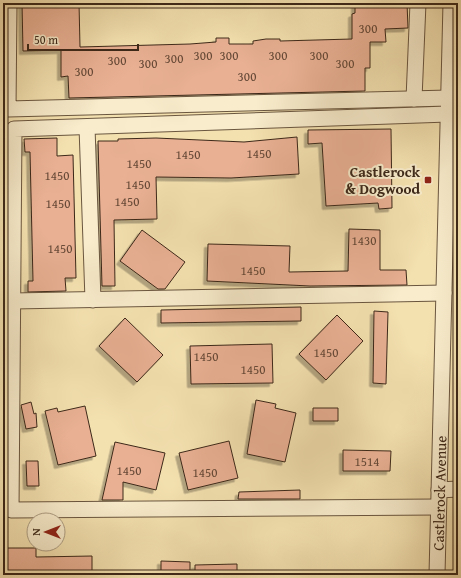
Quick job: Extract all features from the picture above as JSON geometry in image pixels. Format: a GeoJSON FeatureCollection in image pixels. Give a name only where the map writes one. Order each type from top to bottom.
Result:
{"type":"FeatureCollection","features":[{"type":"Feature","properties":{"kind":"street"},"geometry":{"type":"LineString","coordinates":[[9,3],[8,109],[449,98]]}},
{"type":"Feature","properties":{"kind":"street"},"geometry":{"type":"LineString","coordinates":[[414,99],[418,3]]}},
{"type":"Feature","properties":{"kind":"street","name":"Castlerock Avenue"},"geometry":{"type":"LineString","coordinates":[[437,575],[444,293],[452,205],[448,114],[451,3]]}},
{"type":"Feature","properties":{"kind":"street"},"geometry":{"type":"LineString","coordinates":[[438,507],[11,510],[14,129],[448,114]]}},
{"type":"Feature","properties":{"kind":"street"},"geometry":{"type":"LineString","coordinates":[[88,127],[93,300]]}},
{"type":"Feature","properties":{"kind":"street"},"geometry":{"type":"LineString","coordinates":[[13,301],[444,293]]}},
{"type":"Feature","properties":{"kind":"street"},"geometry":{"type":"LineString","coordinates":[[439,490],[458,489]]}},
{"type":"Feature","properties":{"kind":"building"},"geometry":{"type":"Polygon","coordinates":[[[22,3],[79,3],[80,47],[190,44],[216,42],[216,38],[229,38],[229,44],[253,44],[253,41],[266,39],[280,39],[280,41],[352,39],[352,14],[355,13],[355,3],[407,3],[408,28],[385,29],[386,42],[370,42],[370,68],[365,68],[365,91],[69,98],[68,76],[61,77],[61,50],[23,51],[22,3]]]}},
{"type":"Feature","properties":{"kind":"building"},"geometry":{"type":"Polygon","coordinates":[[[391,129],[392,208],[379,209],[378,203],[326,206],[322,143],[308,144],[308,130],[391,129]]]}},
{"type":"Feature","properties":{"kind":"building"},"geometry":{"type":"Polygon","coordinates":[[[297,137],[299,174],[231,178],[156,177],[157,219],[114,220],[115,286],[102,286],[98,141],[156,138],[244,142],[297,137]]]}},
{"type":"Feature","properties":{"kind":"building"},"geometry":{"type":"Polygon","coordinates":[[[57,138],[57,156],[73,155],[76,278],[65,278],[66,291],[28,292],[28,281],[33,281],[30,152],[25,152],[24,139],[57,138]]]}},
{"type":"Feature","properties":{"kind":"building"},"geometry":{"type":"Polygon","coordinates":[[[349,229],[380,230],[380,270],[406,270],[407,285],[310,286],[207,281],[208,244],[290,246],[289,272],[348,271],[349,229]]]}},
{"type":"Feature","properties":{"kind":"building"},"geometry":{"type":"Polygon","coordinates":[[[142,230],[185,262],[165,289],[158,289],[120,261],[142,230]]]}},
{"type":"Feature","properties":{"kind":"building"},"geometry":{"type":"Polygon","coordinates":[[[301,307],[301,321],[161,323],[161,310],[301,307]]]}},
{"type":"Feature","properties":{"kind":"building"},"geometry":{"type":"Polygon","coordinates":[[[374,311],[388,312],[386,384],[373,383],[374,311]]]}},
{"type":"Feature","properties":{"kind":"building"},"geometry":{"type":"Polygon","coordinates":[[[337,315],[363,341],[326,380],[299,354],[337,315]]]}},
{"type":"Feature","properties":{"kind":"building"},"geometry":{"type":"Polygon","coordinates":[[[125,318],[163,355],[137,382],[99,346],[125,318]]]}},
{"type":"Feature","properties":{"kind":"building"},"geometry":{"type":"Polygon","coordinates":[[[272,344],[273,383],[191,384],[190,346],[272,344]]]}},
{"type":"Feature","properties":{"kind":"building"},"geometry":{"type":"Polygon","coordinates":[[[256,400],[276,404],[275,408],[296,413],[285,462],[247,454],[256,400]]]}},
{"type":"Feature","properties":{"kind":"building"},"geometry":{"type":"Polygon","coordinates":[[[31,402],[34,414],[36,413],[37,427],[26,429],[21,405],[31,402]]]}},
{"type":"Feature","properties":{"kind":"building"},"geometry":{"type":"Polygon","coordinates":[[[85,406],[96,456],[58,465],[45,411],[57,408],[58,412],[85,406]]]}},
{"type":"Feature","properties":{"kind":"building"},"geometry":{"type":"Polygon","coordinates":[[[313,408],[338,408],[338,421],[313,421],[313,408]]]}},
{"type":"Feature","properties":{"kind":"building"},"geometry":{"type":"Polygon","coordinates":[[[229,441],[238,478],[188,490],[179,453],[229,441]]]}},
{"type":"Feature","properties":{"kind":"building"},"geometry":{"type":"Polygon","coordinates":[[[115,442],[165,453],[156,490],[123,482],[123,500],[102,500],[115,442]]]}},
{"type":"Feature","properties":{"kind":"building"},"geometry":{"type":"Polygon","coordinates":[[[343,450],[391,451],[390,471],[343,471],[343,450]]]}},
{"type":"Feature","properties":{"kind":"building"},"geometry":{"type":"Polygon","coordinates":[[[26,461],[38,461],[39,486],[27,486],[26,461]]]}},
{"type":"Feature","properties":{"kind":"building"},"geometry":{"type":"Polygon","coordinates":[[[300,490],[300,499],[238,499],[239,492],[300,490]]]}},
{"type":"Feature","properties":{"kind":"building"},"geometry":{"type":"Polygon","coordinates":[[[3,548],[26,548],[26,552],[36,552],[36,557],[92,556],[92,575],[5,575],[5,568],[3,568],[3,548]]]}},
{"type":"Feature","properties":{"kind":"building"},"geometry":{"type":"Polygon","coordinates":[[[161,561],[190,562],[190,575],[161,575],[161,561]]]}},
{"type":"Feature","properties":{"kind":"building"},"geometry":{"type":"Polygon","coordinates":[[[237,564],[237,575],[195,575],[195,565],[237,564]]]}},
{"type":"Feature","properties":{"kind":"place","name":"Castlerock & Dogwood"},"geometry":{"type":"Point","coordinates":[428,180]}}]}
